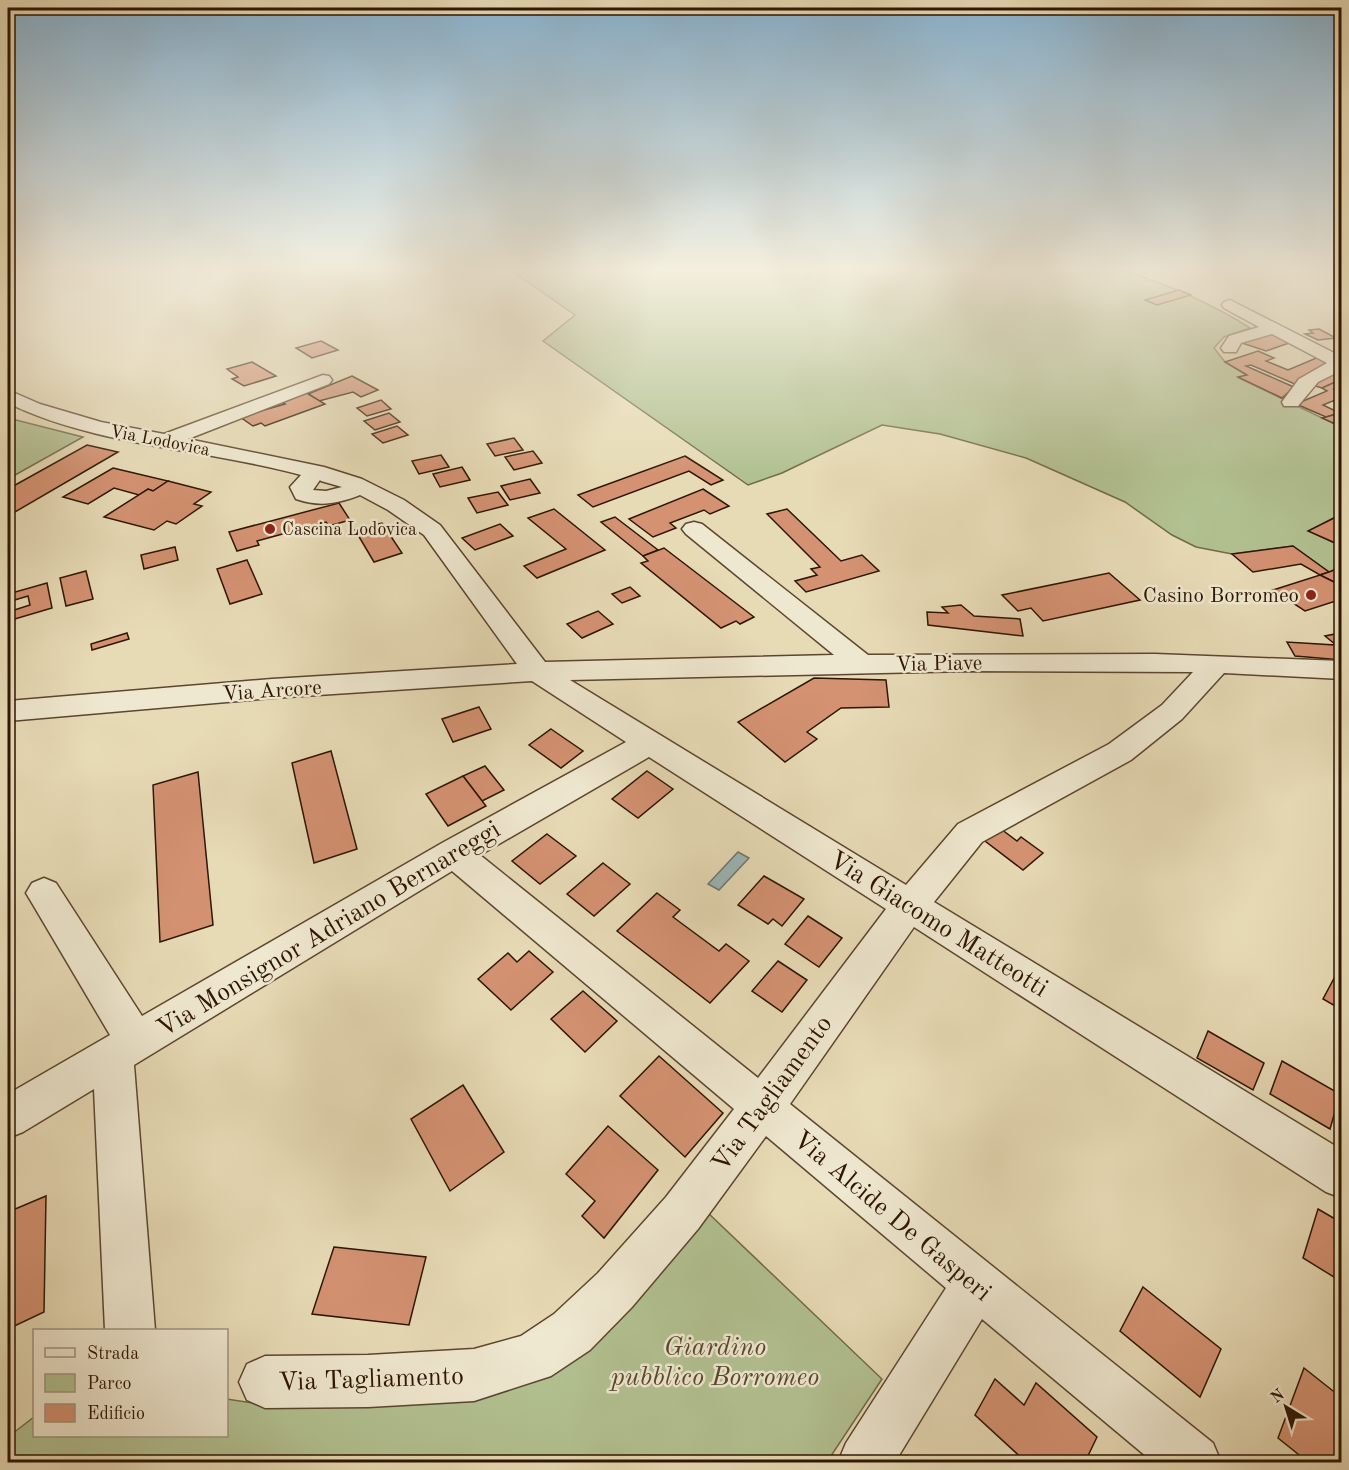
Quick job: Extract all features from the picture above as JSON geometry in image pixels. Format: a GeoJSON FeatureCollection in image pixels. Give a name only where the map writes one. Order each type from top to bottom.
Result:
{"type":"FeatureCollection","features":[{"type":"Feature","properties":{"kind":"street"},"geometry":{"type":"LineString","coordinates":[[1230,348],[1235,340],[1246,337]]}},
{"type":"Feature","properties":{"kind":"street"},"geometry":{"type":"LineString","coordinates":[[1290,402],[1303,383],[1341,364],[1333,353],[1294,337]]}},
{"type":"Feature","properties":{"kind":"street"},"geometry":{"type":"LineString","coordinates":[[165,441],[323,380]]}},
{"type":"Feature","properties":{"kind":"street","name":"Via Lodovica"},"geometry":{"type":"LineString","coordinates":[[8,396],[33,408],[66,419],[316,472],[361,488],[396,505],[432,530],[537,672]]}},
{"type":"Feature","properties":{"kind":"street"},"geometry":{"type":"LineString","coordinates":[[694,529],[862,664]]}},
{"type":"Feature","properties":{"kind":"street","name":"Via Piave"},"geometry":{"type":"LineString","coordinates":[[537,672],[862,664],[1093,662],[1341,670]]}},
{"type":"Feature","properties":{"kind":"street","name":"Via Tagliamento"},"geometry":{"type":"LineString","coordinates":[[265,1382],[368,1381],[474,1375],[532,1358],[572,1332],[615,1290],[682,1213],[762,1107],[884,937],[970,833],[1120,752],[1172,712],[1216,665]]}},
{"type":"Feature","properties":{"kind":"street","name":"Via Arcore"},"geometry":{"type":"LineString","coordinates":[[8,711],[537,672]]}},
{"type":"Feature","properties":{"kind":"street","name":"Via Giacomo Matteotti"},"geometry":{"type":"LineString","coordinates":[[537,672],[1341,1176]]}},
{"type":"Feature","properties":{"kind":"street","name":"Via Monsignor Adriano Bernareggi"},"geometry":{"type":"LineString","coordinates":[[8,1117],[453,853],[651,742]]}},
{"type":"Feature","properties":{"kind":"street","name":"Via Alcide De Gasperi"},"geometry":{"type":"LineString","coordinates":[[453,853],[1194,1462]]}},
{"type":"Feature","properties":{"kind":"street"},"geometry":{"type":"LineString","coordinates":[[44,893],[124,1049],[130,1329]]}},
{"type":"Feature","properties":{"kind":"street"},"geometry":{"type":"LineString","coordinates":[[866,1462],[976,1284]]}},
{"type":"Feature","properties":{"kind":"green space"},"geometry":{"type":"Polygon","coordinates":[[[548,337],[1225,337],[1214,348],[1225,362],[1247,375],[1239,378],[1341,427],[1341,514],[1309,531],[1341,546],[1341,567],[1329,572],[1293,546],[1232,554],[1196,547],[1172,535],[1125,502],[1026,458],[940,434],[882,425],[782,473],[748,485],[543,341],[548,337]]]}},
{"type":"Feature","properties":{"kind":"green space"},"geometry":{"type":"Polygon","coordinates":[[[8,418],[83,437],[8,479],[8,418]]]}},
{"type":"Feature","properties":{"kind":"green space","name":"Giardino pubblico Borromeo"},"geometry":{"type":"Polygon","coordinates":[[[706,1211],[882,1379],[827,1462],[8,1462],[8,1437],[33,1418],[33,1437],[228,1437],[228,1399],[259,1404],[483,1396],[706,1211]]]}},
{"type":"Feature","properties":{"kind":"water"},"geometry":{"type":"Polygon","coordinates":[[[738,852],[749,858],[719,890],[708,884],[738,852]]]}},
{"type":"Feature","properties":{"kind":"building"},"geometry":{"type":"Polygon","coordinates":[[[1261,337],[1282,337],[1295,341],[1266,351],[1242,343],[1261,337]]]}},
{"type":"Feature","properties":{"kind":"building"},"geometry":{"type":"Polygon","coordinates":[[[1311,337],[1336,338],[1318,340],[1311,337]]]}},
{"type":"Feature","properties":{"kind":"building"},"geometry":{"type":"Polygon","coordinates":[[[321,341],[338,350],[312,358],[296,348],[321,341]]]}},
{"type":"Feature","properties":{"kind":"building"},"geometry":{"type":"Polygon","coordinates":[[[1258,351],[1274,358],[1266,361],[1288,370],[1321,356],[1337,363],[1297,385],[1251,365],[1246,366],[1294,387],[1282,398],[1238,377],[1247,375],[1225,362],[1258,351]]]}},
{"type":"Feature","properties":{"kind":"building"},"geometry":{"type":"Polygon","coordinates":[[[252,362],[276,376],[244,386],[232,379],[238,377],[227,369],[252,362]]]}},
{"type":"Feature","properties":{"kind":"building"},"geometry":{"type":"Polygon","coordinates":[[[1342,368],[1342,379],[1322,388],[1305,383],[1342,368]]]}},
{"type":"Feature","properties":{"kind":"building"},"geometry":{"type":"Polygon","coordinates":[[[352,376],[378,390],[361,397],[353,392],[319,401],[308,394],[352,376]]]}},
{"type":"Feature","properties":{"kind":"building"},"geometry":{"type":"Polygon","coordinates":[[[1342,379],[1342,386],[1334,389],[1342,392],[1342,403],[1335,400],[1323,405],[1340,413],[1326,417],[1296,404],[1327,391],[1322,388],[1342,379]]]}},
{"type":"Feature","properties":{"kind":"building"},"geometry":{"type":"Polygon","coordinates":[[[305,392],[325,404],[265,426],[261,423],[253,426],[240,417],[285,404],[280,401],[305,392]]]}},
{"type":"Feature","properties":{"kind":"building"},"geometry":{"type":"Polygon","coordinates":[[[381,400],[391,409],[367,416],[357,408],[381,400]]]}},
{"type":"Feature","properties":{"kind":"building"},"geometry":{"type":"Polygon","coordinates":[[[389,413],[400,422],[375,430],[364,421],[389,413]]]}},
{"type":"Feature","properties":{"kind":"building"},"geometry":{"type":"Polygon","coordinates":[[[1340,413],[1342,427],[1322,418],[1326,417],[1340,413]]]}},
{"type":"Feature","properties":{"kind":"building"},"geometry":{"type":"Polygon","coordinates":[[[397,426],[408,435],[383,443],[372,434],[397,426]]]}},
{"type":"Feature","properties":{"kind":"building"},"geometry":{"type":"Polygon","coordinates":[[[514,438],[523,450],[495,456],[487,444],[514,438]]]}},
{"type":"Feature","properties":{"kind":"building"},"geometry":{"type":"Polygon","coordinates":[[[87,445],[118,452],[8,516],[8,489],[87,445]]]}},
{"type":"Feature","properties":{"kind":"building"},"geometry":{"type":"Polygon","coordinates":[[[533,451],[542,463],[514,470],[505,457],[533,451]]]}},
{"type":"Feature","properties":{"kind":"building"},"geometry":{"type":"Polygon","coordinates":[[[441,455],[449,467],[419,474],[412,461],[441,455]]]}},
{"type":"Feature","properties":{"kind":"building"},"geometry":{"type":"Polygon","coordinates":[[[685,456],[723,480],[711,485],[689,471],[593,507],[578,495],[685,456]]]}},
{"type":"Feature","properties":{"kind":"building"},"geometry":{"type":"Polygon","coordinates":[[[462,467],[470,480],[440,487],[433,474],[462,467]]]}},
{"type":"Feature","properties":{"kind":"building"},"geometry":{"type":"Polygon","coordinates":[[[113,468],[168,481],[153,491],[148,489],[139,495],[114,488],[88,504],[63,497],[113,468]]]}},
{"type":"Feature","properties":{"kind":"building"},"geometry":{"type":"Polygon","coordinates":[[[530,479],[540,493],[510,500],[501,486],[530,479]]]}},
{"type":"Feature","properties":{"kind":"building"},"geometry":{"type":"Polygon","coordinates":[[[168,481],[211,492],[194,504],[202,506],[176,524],[167,521],[154,530],[104,517],[148,489],[153,491],[168,481]]]}},
{"type":"Feature","properties":{"kind":"building"},"geometry":{"type":"Polygon","coordinates":[[[703,489],[729,506],[710,514],[704,510],[670,523],[676,528],[653,537],[629,519],[703,489]]]}},
{"type":"Feature","properties":{"kind":"building"},"geometry":{"type":"Polygon","coordinates":[[[498,492],[508,505],[477,513],[468,498],[498,492]]]}},
{"type":"Feature","properties":{"kind":"building","name":"Cascina Lodovica"},"geometry":{"type":"Polygon","coordinates":[[[339,503],[350,520],[329,526],[326,522],[257,541],[259,545],[237,551],[229,532],[339,503]]]}},
{"type":"Feature","properties":{"kind":"building"},"geometry":{"type":"Polygon","coordinates":[[[554,509],[605,550],[537,578],[524,566],[566,549],[528,518],[554,509]]]}},
{"type":"Feature","properties":{"kind":"building"},"geometry":{"type":"Polygon","coordinates":[[[787,509],[841,561],[862,555],[879,571],[806,592],[795,581],[817,575],[811,569],[820,567],[767,514],[787,509]]]}},
{"type":"Feature","properties":{"kind":"building"},"geometry":{"type":"Polygon","coordinates":[[[1342,514],[1342,546],[1308,531],[1342,514]]]}},
{"type":"Feature","properties":{"kind":"building"},"geometry":{"type":"Polygon","coordinates":[[[615,517],[658,550],[643,556],[601,522],[615,517]]]}},
{"type":"Feature","properties":{"kind":"building"},"geometry":{"type":"Polygon","coordinates":[[[382,523],[402,553],[374,562],[355,530],[382,523]]]}},
{"type":"Feature","properties":{"kind":"building"},"geometry":{"type":"Polygon","coordinates":[[[500,524],[513,536],[475,550],[462,538],[500,524]]]}},
{"type":"Feature","properties":{"kind":"building"},"geometry":{"type":"Polygon","coordinates":[[[1293,546],[1329,572],[1320,575],[1301,564],[1253,572],[1232,554],[1293,546]]]}},
{"type":"Feature","properties":{"kind":"building"},"geometry":{"type":"Polygon","coordinates":[[[175,547],[178,560],[144,569],[141,555],[175,547]]]}},
{"type":"Feature","properties":{"kind":"building"},"geometry":{"type":"Polygon","coordinates":[[[664,548],[754,617],[740,624],[736,621],[721,628],[641,563],[648,561],[643,556],[664,548]]]}},
{"type":"Feature","properties":{"kind":"building"},"geometry":{"type":"Polygon","coordinates":[[[247,560],[262,594],[230,604],[217,569],[247,560]]]}},
{"type":"Feature","properties":{"kind":"building"},"geometry":{"type":"Polygon","coordinates":[[[1342,567],[1342,586],[1320,575],[1329,572],[1342,567]]]}},
{"type":"Feature","properties":{"kind":"building"},"geometry":{"type":"Polygon","coordinates":[[[86,571],[93,599],[66,606],[60,578],[86,571]]]}},
{"type":"Feature","properties":{"kind":"building"},"geometry":{"type":"Polygon","coordinates":[[[1109,573],[1140,600],[1043,621],[1031,608],[1018,611],[1002,595],[1109,573]]]}},
{"type":"Feature","properties":{"kind":"building","name":"Casino Borromeo"},"geometry":{"type":"Polygon","coordinates":[[[1320,575],[1342,586],[1342,599],[1305,611],[1273,590],[1320,575]]]}},
{"type":"Feature","properties":{"kind":"building"},"geometry":{"type":"Polygon","coordinates":[[[47,583],[52,608],[8,621],[8,612],[30,605],[28,596],[8,602],[8,594],[47,583]]]}},
{"type":"Feature","properties":{"kind":"building"},"geometry":{"type":"Polygon","coordinates":[[[630,587],[640,596],[622,603],[612,594],[630,587]]]}},
{"type":"Feature","properties":{"kind":"building"},"geometry":{"type":"Polygon","coordinates":[[[961,605],[974,616],[1020,619],[1023,636],[928,625],[927,612],[948,613],[942,607],[961,605]]]}},
{"type":"Feature","properties":{"kind":"building"},"geometry":{"type":"Polygon","coordinates":[[[598,611],[613,624],[582,638],[567,624],[598,611]]]}},
{"type":"Feature","properties":{"kind":"building"},"geometry":{"type":"Polygon","coordinates":[[[127,633],[129,639],[92,650],[91,644],[127,633]]]}},
{"type":"Feature","properties":{"kind":"building"},"geometry":{"type":"Polygon","coordinates":[[[1340,633],[1342,660],[1295,656],[1287,642],[1336,645],[1325,636],[1340,633]]]}},
{"type":"Feature","properties":{"kind":"building"},"geometry":{"type":"Polygon","coordinates":[[[814,678],[886,680],[889,707],[841,708],[807,732],[817,739],[785,762],[738,722],[814,678]]]}},
{"type":"Feature","properties":{"kind":"building"},"geometry":{"type":"Polygon","coordinates":[[[479,707],[491,729],[453,742],[442,719],[479,707]]]}},
{"type":"Feature","properties":{"kind":"building"},"geometry":{"type":"Polygon","coordinates":[[[551,729],[583,751],[561,768],[529,745],[551,729]]]}},
{"type":"Feature","properties":{"kind":"building"},"geometry":{"type":"Polygon","coordinates":[[[331,751],[357,849],[314,863],[292,763],[331,751]]]}},
{"type":"Feature","properties":{"kind":"building"},"geometry":{"type":"Polygon","coordinates":[[[485,766],[504,790],[482,801],[463,776],[485,766]]]}},
{"type":"Feature","properties":{"kind":"building"},"geometry":{"type":"Polygon","coordinates":[[[647,771],[673,789],[638,818],[612,799],[647,771]]]}},
{"type":"Feature","properties":{"kind":"building"},"geometry":{"type":"Polygon","coordinates":[[[198,772],[213,925],[160,942],[153,785],[198,772]]]}},
{"type":"Feature","properties":{"kind":"building"},"geometry":{"type":"Polygon","coordinates":[[[463,776],[486,806],[448,826],[426,794],[463,776]]]}},
{"type":"Feature","properties":{"kind":"building"},"geometry":{"type":"Polygon","coordinates":[[[1001,829],[1017,841],[1021,837],[1043,853],[1023,870],[985,841],[1001,829]]]}},
{"type":"Feature","properties":{"kind":"building"},"geometry":{"type":"Polygon","coordinates":[[[547,834],[576,856],[540,884],[512,861],[547,834]]]}},
{"type":"Feature","properties":{"kind":"building"},"geometry":{"type":"Polygon","coordinates":[[[603,863],[630,884],[594,916],[567,894],[603,863]]]}},
{"type":"Feature","properties":{"kind":"building"},"geometry":{"type":"Polygon","coordinates":[[[764,876],[804,899],[782,926],[773,919],[768,924],[738,905],[764,876]]]}},
{"type":"Feature","properties":{"kind":"building"},"geometry":{"type":"Polygon","coordinates":[[[657,893],[680,910],[673,917],[719,951],[726,944],[749,961],[710,1003],[617,931],[657,893]]]}},
{"type":"Feature","properties":{"kind":"building"},"geometry":{"type":"Polygon","coordinates":[[[808,916],[842,938],[819,967],[785,944],[808,916]]]}},
{"type":"Feature","properties":{"kind":"building"},"geometry":{"type":"Polygon","coordinates":[[[529,951],[553,972],[511,1010],[478,979],[508,953],[517,962],[529,951]]]}},
{"type":"Feature","properties":{"kind":"building"},"geometry":{"type":"Polygon","coordinates":[[[778,961],[807,980],[782,1012],[752,991],[778,961]]]}},
{"type":"Feature","properties":{"kind":"building"},"geometry":{"type":"Polygon","coordinates":[[[1339,969],[1342,971],[1342,1010],[1323,999],[1339,969]]]}},
{"type":"Feature","properties":{"kind":"building"},"geometry":{"type":"Polygon","coordinates":[[[583,991],[617,1021],[585,1052],[551,1019],[583,991]]]}},
{"type":"Feature","properties":{"kind":"building"},"geometry":{"type":"Polygon","coordinates":[[[1208,1031],[1264,1063],[1253,1090],[1197,1058],[1208,1031]]]}},
{"type":"Feature","properties":{"kind":"building"},"geometry":{"type":"Polygon","coordinates":[[[659,1056],[723,1113],[685,1157],[620,1096],[659,1056]]]}},
{"type":"Feature","properties":{"kind":"building"},"geometry":{"type":"Polygon","coordinates":[[[1282,1061],[1340,1094],[1330,1129],[1270,1094],[1282,1061]]]}},
{"type":"Feature","properties":{"kind":"building"},"geometry":{"type":"Polygon","coordinates":[[[463,1085],[504,1152],[450,1191],[411,1119],[463,1085]]]}},
{"type":"Feature","properties":{"kind":"building"},"geometry":{"type":"Polygon","coordinates":[[[608,1126],[658,1170],[604,1238],[582,1216],[595,1201],[566,1174],[608,1126]]]}},
{"type":"Feature","properties":{"kind":"building"},"geometry":{"type":"Polygon","coordinates":[[[46,1196],[44,1312],[8,1329],[8,1212],[46,1196]]]}},
{"type":"Feature","properties":{"kind":"building"},"geometry":{"type":"Polygon","coordinates":[[[1318,1209],[1342,1223],[1342,1282],[1303,1258],[1318,1209]]]}},
{"type":"Feature","properties":{"kind":"building"},"geometry":{"type":"Polygon","coordinates":[[[334,1247],[426,1257],[409,1325],[312,1314],[334,1247]]]}},
{"type":"Feature","properties":{"kind":"building"},"geometry":{"type":"Polygon","coordinates":[[[1143,1287],[1221,1349],[1200,1397],[1120,1331],[1143,1287]]]}},
{"type":"Feature","properties":{"kind":"building"},"geometry":{"type":"Polygon","coordinates":[[[1304,1368],[1342,1398],[1342,1462],[1308,1462],[1278,1438],[1304,1368]]]}},
{"type":"Feature","properties":{"kind":"building"},"geometry":{"type":"Polygon","coordinates":[[[995,1379],[1024,1405],[1036,1383],[1097,1437],[1085,1462],[1026,1462],[975,1415],[995,1379]]]}},
{"type":"Feature","properties":{"kind":"place","name":"Cascina Lodovica"},"geometry":{"type":"Point","coordinates":[270,529]}},
{"type":"Feature","properties":{"kind":"place","name":"Casino Borromeo"},"geometry":{"type":"Point","coordinates":[1311,595]}}]}
